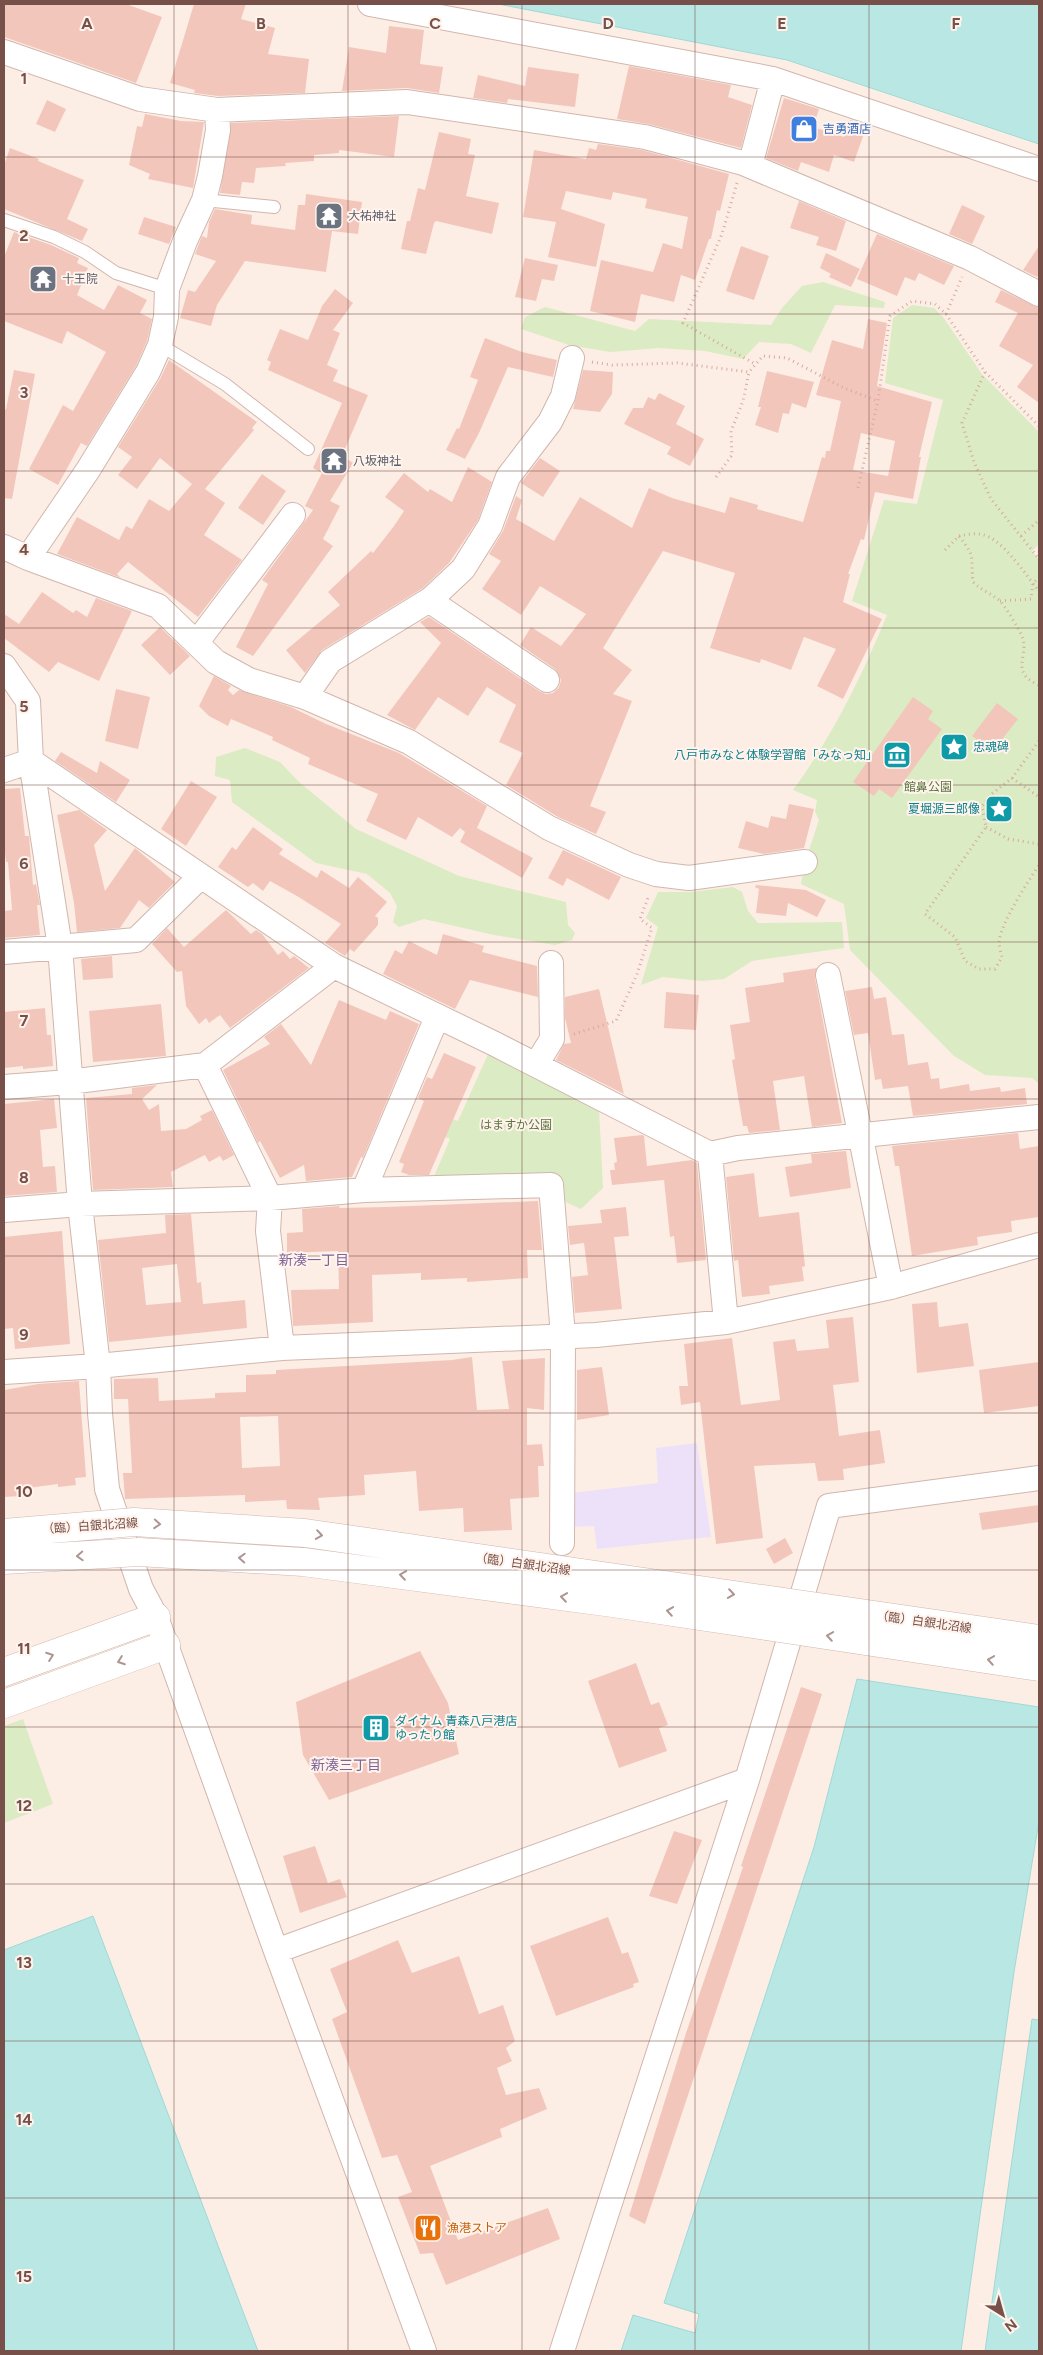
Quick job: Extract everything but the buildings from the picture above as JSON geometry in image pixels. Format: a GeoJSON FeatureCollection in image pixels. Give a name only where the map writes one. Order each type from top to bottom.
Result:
{"type":"FeatureCollection","features":[{"type":"Feature","properties":{"kind":"street"},"geometry":{"type":"LineString","coordinates":[[370,4],[773,79],[1039,169]]}},
{"type":"Feature","properties":{"kind":"street"},"geometry":{"type":"LineString","coordinates":[[4,52],[140,99],[217,110],[407,102],[645,137],[746,164],[970,258],[1039,294]]}},
{"type":"Feature","properties":{"kind":"street"},"geometry":{"type":"LineString","coordinates":[[746,164],[773,79]]}},
{"type":"Feature","properties":{"kind":"street"},"geometry":{"type":"LineString","coordinates":[[28,558],[88,470],[148,372],[160,345],[166,317],[167,289],[185,241],[204,200],[218,130],[217,110]]}},
{"type":"Feature","properties":{"kind":"street"},"geometry":{"type":"LineString","coordinates":[[306,698],[330,660],[431,599],[464,569],[490,526],[508,477],[550,422],[563,396],[572,358]]}},
{"type":"Feature","properties":{"kind":"street"},"geometry":{"type":"LineString","coordinates":[[197,642],[292,515]]}},
{"type":"Feature","properties":{"kind":"street"},"geometry":{"type":"LineString","coordinates":[[4,547],[28,558],[158,606],[216,662],[249,680],[306,698],[409,742],[549,828],[656,874],[689,878],[805,862]]}},
{"type":"Feature","properties":{"kind":"street"},"geometry":{"type":"LineString","coordinates":[[431,599],[436,605],[547,680]]}},
{"type":"Feature","properties":{"kind":"street"},"geometry":{"type":"LineString","coordinates":[[4,666],[28,702],[30,761],[60,948],[69,1082],[98,1366],[107,1489],[141,1589],[156,1617],[276,1952],[424,2351]]}},
{"type":"Feature","properties":{"kind":"street"},"geometry":{"type":"LineString","coordinates":[[4,770],[30,761]]}},
{"type":"Feature","properties":{"kind":"street"},"geometry":{"type":"LineString","coordinates":[[30,761],[334,966],[536,1065],[710,1154],[738,1148],[1039,1117]]}},
{"type":"Feature","properties":{"kind":"street"},"geometry":{"type":"LineString","coordinates":[[4,952],[136,940],[200,877]]}},
{"type":"Feature","properties":{"kind":"street"},"geometry":{"type":"LineString","coordinates":[[536,1065],[552,1039],[551,963]]}},
{"type":"Feature","properties":{"kind":"street"},"geometry":{"type":"LineString","coordinates":[[4,1087],[69,1082],[204,1065],[334,966]]}},
{"type":"Feature","properties":{"kind":"street"},"geometry":{"type":"LineString","coordinates":[[828,975],[862,1135],[891,1287]]}},
{"type":"Feature","properties":{"kind":"street"},"geometry":{"type":"LineString","coordinates":[[364,1190],[437,1016]]}},
{"type":"Feature","properties":{"kind":"street"},"geometry":{"type":"LineString","coordinates":[[204,1065],[270,1198],[268,1231],[282,1348]]}},
{"type":"Feature","properties":{"kind":"street"},"geometry":{"type":"LineString","coordinates":[[710,1154],[726,1322]]}},
{"type":"Feature","properties":{"kind":"street"},"geometry":{"type":"LineString","coordinates":[[4,1210],[80,1204],[270,1198],[364,1190],[551,1185],[563,1336],[562,1543]]}},
{"type":"Feature","properties":{"kind":"street"},"geometry":{"type":"LineString","coordinates":[[4,1372],[98,1366],[282,1348],[596,1335],[726,1322],[891,1287],[1039,1245]]}},
{"type":"Feature","properties":{"kind":"street"},"geometry":{"type":"LineString","coordinates":[[562,2351],[747,1780],[829,1506],[1039,1478]]}},
{"type":"Feature","properties":{"kind":"street","name":"（臨）白銀北沼線"},"geometry":{"type":"LineString","coordinates":[[4,1533],[134,1522],[305,1533],[1039,1639]]}},
{"type":"Feature","properties":{"kind":"street"},"geometry":{"type":"LineString","coordinates":[[4,1560],[139,1552],[303,1562],[613,1603],[1039,1667]]}},
{"type":"Feature","properties":{"kind":"street"},"geometry":{"type":"LineString","coordinates":[[4,1672],[156,1617]]}},
{"type":"Feature","properties":{"kind":"street"},"geometry":{"type":"LineString","coordinates":[[4,1704],[166,1644]]}},
{"type":"Feature","properties":{"kind":"street"},"geometry":{"type":"LineString","coordinates":[[276,1952],[747,1780]]}},
{"type":"Feature","properties":{"kind":"lane"},"geometry":{"type":"LineString","coordinates":[[204,200],[274,207]]}},
{"type":"Feature","properties":{"kind":"lane"},"geometry":{"type":"LineString","coordinates":[[4,220],[54,237],[85,252],[116,273],[167,289]]}},
{"type":"Feature","properties":{"kind":"lane"},"geometry":{"type":"LineString","coordinates":[[160,345],[225,384],[308,449]]}},
{"type":"Feature","properties":{"kind":"path"},"geometry":{"type":"LineString","coordinates":[[746,164],[722,234],[683,323],[755,364]]}},
{"type":"Feature","properties":{"kind":"path"},"geometry":{"type":"LineString","coordinates":[[946,314],[970,258]]}},
{"type":"Feature","properties":{"kind":"path"},"geometry":{"type":"LineString","coordinates":[[858,488],[878,401],[890,316],[912,301],[935,304],[946,314],[985,372],[1039,426]]}},
{"type":"Feature","properties":{"kind":"path"},"geometry":{"type":"LineString","coordinates":[[716,477],[732,455],[731,431],[743,400],[749,372],[762,356],[788,358],[844,388],[878,401]]}},
{"type":"Feature","properties":{"kind":"path"},"geometry":{"type":"LineString","coordinates":[[572,358],[612,365],[677,363],[749,372]]}},
{"type":"Feature","properties":{"kind":"path"},"geometry":{"type":"LineString","coordinates":[[985,372],[962,423],[974,462],[991,499],[1039,560]]}},
{"type":"Feature","properties":{"kind":"path"},"geometry":{"type":"LineString","coordinates":[[1021,536],[1039,520]]}},
{"type":"Feature","properties":{"kind":"path"},"geometry":{"type":"LineString","coordinates":[[945,550],[959,536],[972,533],[988,536],[1000,545],[1039,591]]}},
{"type":"Feature","properties":{"kind":"path"},"geometry":{"type":"LineString","coordinates":[[959,536],[973,556],[973,582],[981,590],[1000,600],[1031,599],[1033,583],[1039,578]]}},
{"type":"Feature","properties":{"kind":"path"},"geometry":{"type":"LineString","coordinates":[[1000,600],[1023,640],[1022,669],[1027,677],[1039,685]]}},
{"type":"Feature","properties":{"kind":"path"},"geometry":{"type":"LineString","coordinates":[[1039,741],[1012,778],[993,793],[982,806],[986,827],[925,914],[955,937],[965,961],[979,969],[995,968],[1002,957],[999,942],[1004,928],[1018,896],[1039,865]]}},
{"type":"Feature","properties":{"kind":"path"},"geometry":{"type":"LineString","coordinates":[[1012,778],[1039,797]]}},
{"type":"Feature","properties":{"kind":"path"},"geometry":{"type":"LineString","coordinates":[[986,827],[1008,839],[1039,844]]}},
{"type":"Feature","properties":{"kind":"path"},"geometry":{"type":"LineString","coordinates":[[552,1039],[567,1037],[616,1021],[637,974],[652,928],[640,920],[656,874]]}},
{"type":"Feature","properties":{"kind":"shaded area"},"geometry":{"type":"Polygon","coordinates":[[[697,1443],[711,1537],[597,1549],[594,1526],[572,1527],[571,1493],[658,1483],[656,1448],[697,1443]]]}},
{"type":"Feature","properties":{"kind":"green space"},"geometry":{"type":"Polygon","coordinates":[[[823,282],[885,302],[884,308],[835,305],[811,353],[791,344],[759,342],[743,359],[705,351],[658,348],[610,352],[569,345],[521,329],[525,317],[545,307],[635,331],[649,319],[771,325],[782,308],[802,286],[823,282]]]}},
{"type":"Feature","properties":{"kind":"green space","name":"館鼻公園"},"geometry":{"type":"Polygon","coordinates":[[[912,305],[934,308],[943,317],[982,374],[1039,432],[1039,544],[1032,551],[1039,559],[1039,1084],[1032,1078],[985,1075],[954,1056],[850,950],[844,904],[801,884],[805,862],[819,820],[815,812],[817,800],[793,790],[821,749],[845,706],[887,615],[852,601],[884,500],[917,504],[943,400],[885,383],[893,318],[912,305]]]}},
{"type":"Feature","properties":{"kind":"green space"},"geometry":{"type":"Polygon","coordinates":[[[245,748],[280,762],[299,782],[356,829],[459,876],[566,902],[568,925],[575,933],[572,940],[555,945],[494,935],[424,919],[399,927],[393,922],[397,906],[390,893],[367,874],[316,863],[232,802],[230,780],[215,776],[216,757],[245,748]]]}},
{"type":"Feature","properties":{"kind":"green space"},"geometry":{"type":"Polygon","coordinates":[[[733,887],[742,892],[748,911],[758,923],[842,922],[844,948],[752,961],[724,979],[702,981],[663,977],[641,985],[658,927],[646,918],[658,892],[690,892],[733,887]]]}},
{"type":"Feature","properties":{"kind":"green space","name":"はますか公園"},"geometry":{"type":"Polygon","coordinates":[[[489,1052],[599,1109],[603,1188],[581,1209],[561,1200],[432,1181],[450,1139],[424,1127],[433,1111],[458,1121],[489,1052]]]}},
{"type":"Feature","properties":{"kind":"green space"},"geometry":{"type":"Polygon","coordinates":[[[23,1719],[53,1804],[4,1823],[4,1726],[23,1719]]]}},
{"type":"Feature","properties":{"kind":"water"},"geometry":{"type":"Polygon","coordinates":[[[498,4],[1039,4],[1039,144],[787,60],[498,4]]]}},
{"type":"Feature","properties":{"kind":"water"},"geometry":{"type":"Polygon","coordinates":[[[857,1679],[1039,1707],[1039,1821],[1014,1972],[961,2351],[621,2351],[633,2315],[695,2333],[699,2314],[664,2303],[814,1847],[857,1679]]]}},
{"type":"Feature","properties":{"kind":"water"},"geometry":{"type":"Polygon","coordinates":[[[93,1916],[258,2351],[4,2351],[4,1950],[93,1916]]]}},
{"type":"Feature","properties":{"kind":"water"},"geometry":{"type":"Polygon","coordinates":[[[1032,2019],[1039,2020],[1039,2351],[985,2351],[1032,2019]]]}},
{"type":"Feature","properties":{"kind":"place","name":"吉勇酒店"},"geometry":{"type":"Point","coordinates":[804,129]}},
{"type":"Feature","properties":{"kind":"place","name":"大祐神社"},"geometry":{"type":"Point","coordinates":[329,216]}},
{"type":"Feature","properties":{"kind":"place","name":"十王院"},"geometry":{"type":"Point","coordinates":[43,279]}},
{"type":"Feature","properties":{"kind":"place","name":"八坂神社"},"geometry":{"type":"Point","coordinates":[334,461]}},
{"type":"Feature","properties":{"kind":"place","name":"忠魂碑"},"geometry":{"type":"Point","coordinates":[954,747]}},
{"type":"Feature","properties":{"kind":"place","name":"八戸市みなと体験学習館「みなっ知」"},"geometry":{"type":"Point","coordinates":[897,755]}},
{"type":"Feature","properties":{"kind":"place","name":"夏堀源三郎像"},"geometry":{"type":"Point","coordinates":[999,809]}},
{"type":"Feature","properties":{"kind":"place","name":"ダイナム 青森八戸港店 ゆったり館"},"geometry":{"type":"Point","coordinates":[376,1728]}},
{"type":"Feature","properties":{"kind":"place","name":"漁港ストア"},"geometry":{"type":"Point","coordinates":[428,2228]}},
{"type":"Feature","properties":{"kind":"district","name":"新湊一丁目"},"geometry":{"type":"Point","coordinates":[314,1260]}},
{"type":"Feature","properties":{"kind":"district","name":"新湊三丁目"},"geometry":{"type":"Point","coordinates":[346,1765]}}]}
